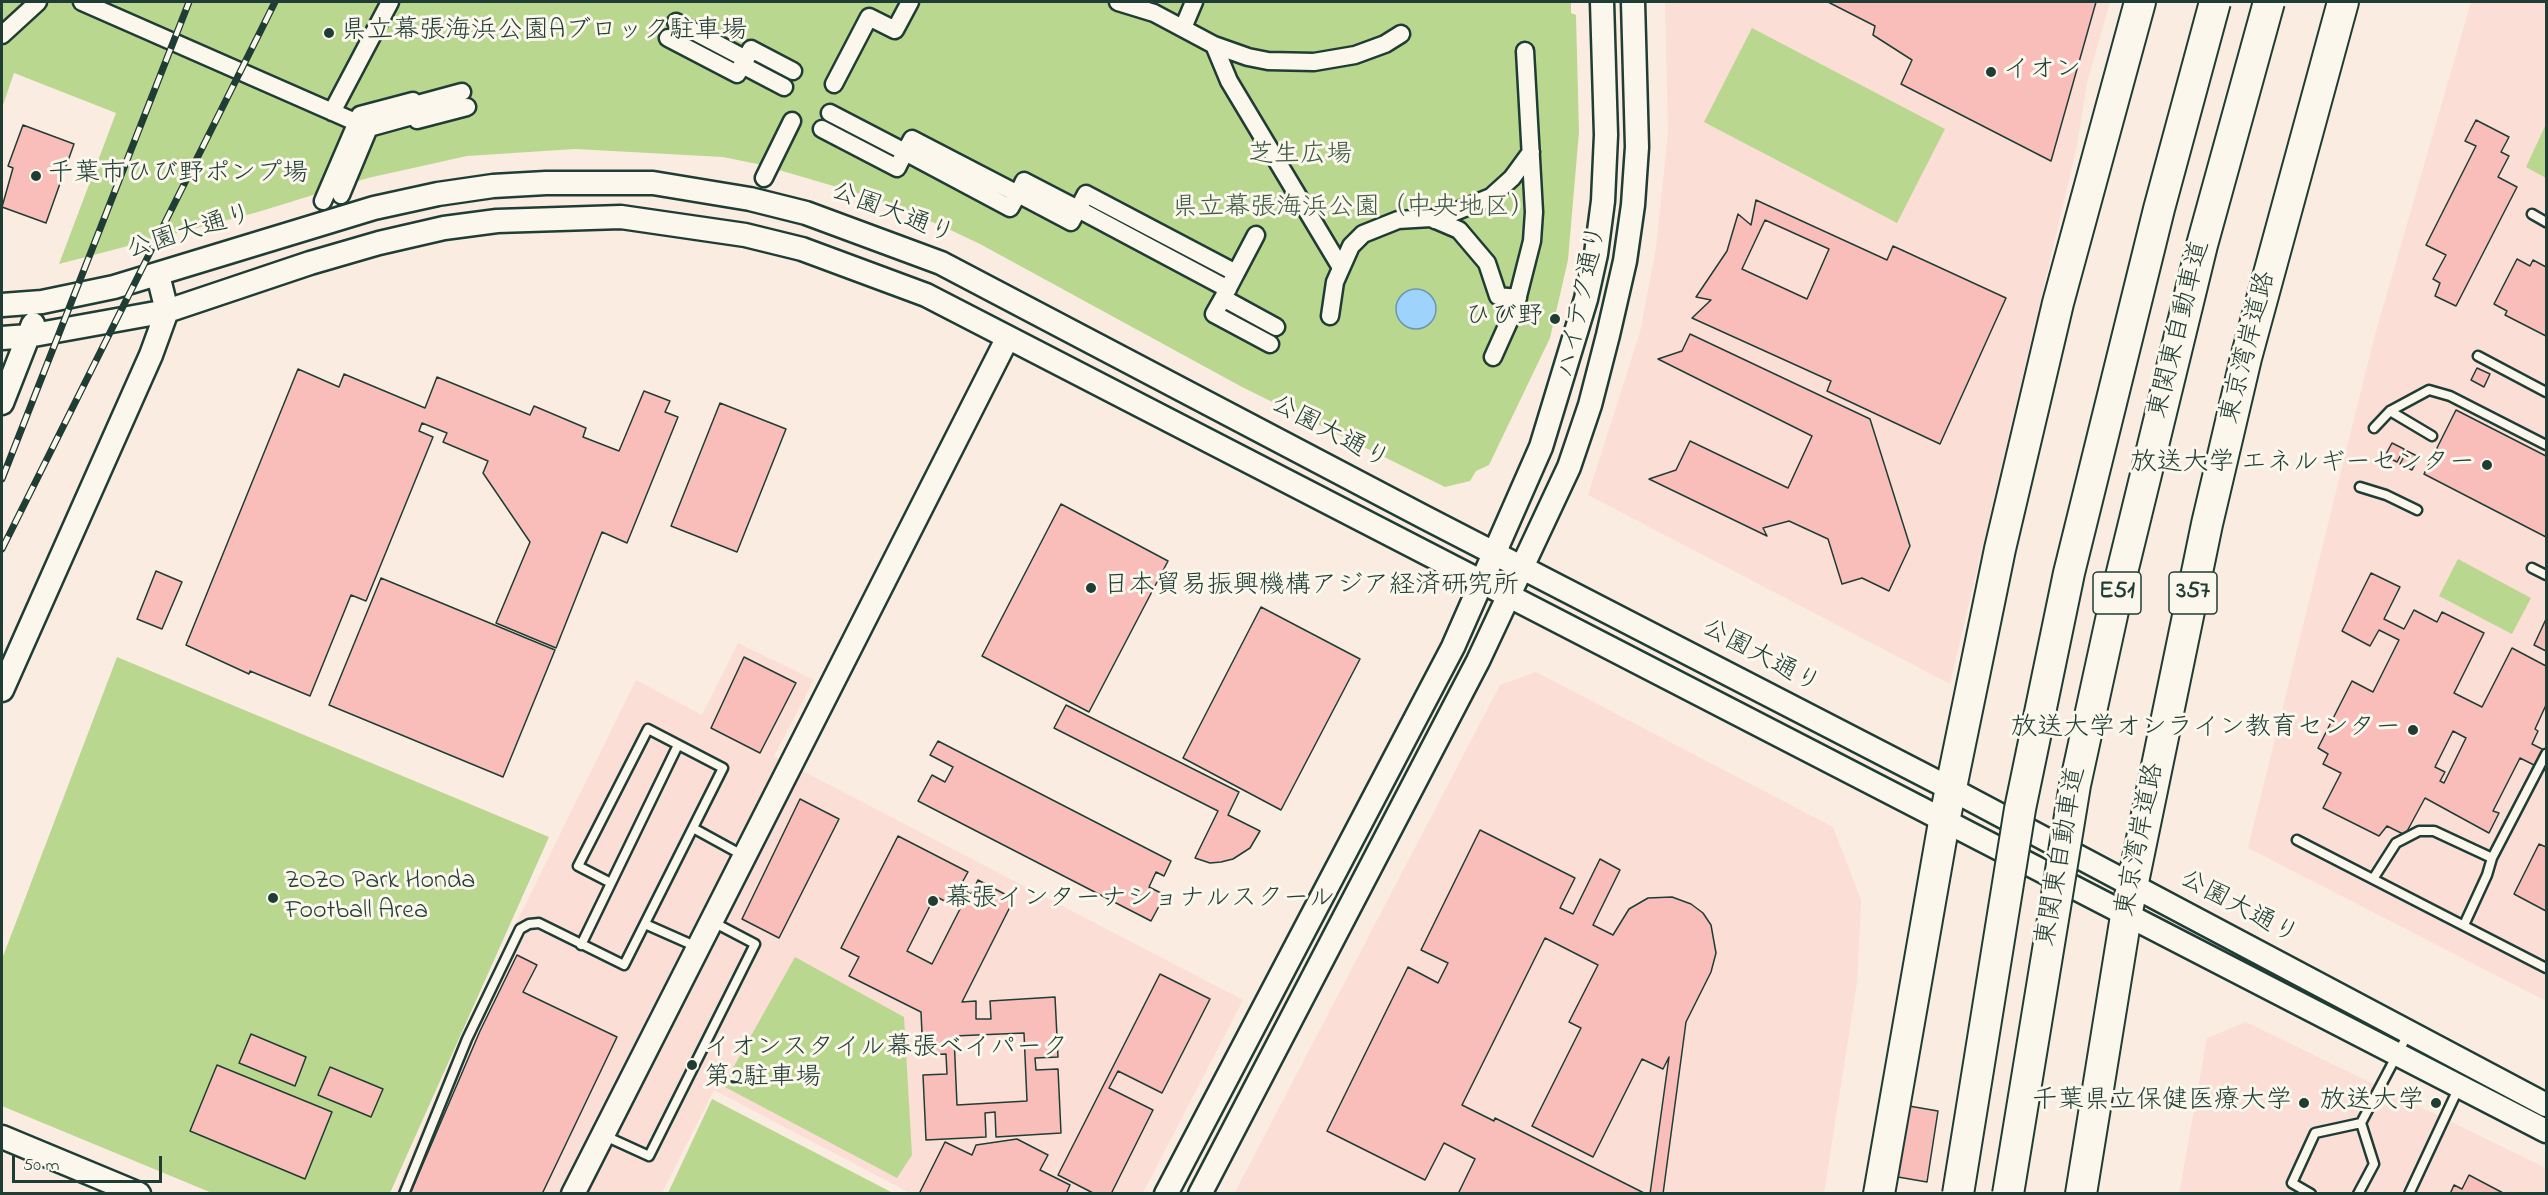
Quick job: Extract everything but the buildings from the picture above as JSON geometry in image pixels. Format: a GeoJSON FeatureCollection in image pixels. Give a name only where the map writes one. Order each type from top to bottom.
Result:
{"type":"FeatureCollection","features":[{"type":"Feature","properties":{"kind":"highway"},"geometry":{"type":"LineString","coordinates":[[2101,144],[2102,84],[2126,2]]}},
{"type":"Feature","properties":{"kind":"highway"},"geometry":{"type":"LineString","coordinates":[[1879,1194],[1944,822],[2003,538],[2058,303],[2140,2]]}},
{"type":"Feature","properties":{"kind":"highway","name":"東関東自動車道"},"geometry":{"type":"LineString","coordinates":[[1958,1194],[2020,809],[2067,584],[2159,209],[2215,2]]}},
{"type":"Feature","properties":{"kind":"highway","name":"東関東自動車道"},"geometry":{"type":"LineString","coordinates":[[2008,1194],[2075,784],[2116,597],[2202,245],[2269,2]]}},
{"type":"Feature","properties":{"kind":"highway","name":"東京湾岸道路"},"geometry":{"type":"LineString","coordinates":[[2081,1194],[2126,915],[2207,524],[2246,358],[2343,2]]}},
{"type":"Feature","properties":{"kind":"street"},"geometry":{"type":"LineString","coordinates":[[2,35],[38,2]]}},
{"type":"Feature","properties":{"kind":"street"},"geometry":{"type":"LineString","coordinates":[[82,2],[363,126],[415,110],[417,120],[465,99]]}},
{"type":"Feature","properties":{"kind":"street"},"geometry":{"type":"LineString","coordinates":[[332,112],[390,2]]}},
{"type":"Feature","properties":{"kind":"street"},"geometry":{"type":"LineString","coordinates":[[834,84],[869,17],[895,30],[910,2]]}},
{"type":"Feature","properties":{"kind":"street"},"geometry":{"type":"LineString","coordinates":[[1118,2],[1154,13],[1214,45],[1268,61],[1314,62],[1355,55],[1385,44],[1401,34]]}},
{"type":"Feature","properties":{"kind":"street"},"geometry":{"type":"LineString","coordinates":[[1183,28],[1194,2]]}},
{"type":"Feature","properties":{"kind":"street","name":"ハイテク通り"},"geometry":{"type":"LineString","coordinates":[[1166,1194],[1453,647],[1541,447],[1586,299],[1596,255],[1603,201],[1606,135],[1602,2]]}},
{"type":"Feature","properties":{"kind":"street","name":"ハイテク通り"},"geometry":{"type":"LineString","coordinates":[[1200,1194],[1478,661],[1569,467],[1590,405],[1624,261],[1633,205],[1637,147],[1633,2]]}},
{"type":"Feature","properties":{"kind":"street"},"geometry":{"type":"LineString","coordinates":[[676,22],[705,37],[784,87]]}},
{"type":"Feature","properties":{"kind":"street"},"geometry":{"type":"LineString","coordinates":[[697,53],[705,37]]}},
{"type":"Feature","properties":{"kind":"street"},"geometry":{"type":"LineString","coordinates":[[668,38],[737,75],[751,49],[793,70]]}},
{"type":"Feature","properties":{"kind":"street"},"geometry":{"type":"LineString","coordinates":[[1214,45],[1229,81],[1340,266]]}},
{"type":"Feature","properties":{"kind":"street"},"geometry":{"type":"LineString","coordinates":[[1493,357],[1507,330],[1518,298],[1532,241],[1531,152],[1525,51]]}},
{"type":"Feature","properties":{"kind":"street"},"geometry":{"type":"LineString","coordinates":[[831,113],[905,152]]}},
{"type":"Feature","properties":{"kind":"street"},"geometry":{"type":"LineString","coordinates":[[764,178],[792,121]]}},
{"type":"Feature","properties":{"kind":"street"},"geometry":{"type":"LineString","coordinates":[[341,195],[363,126]]}},
{"type":"Feature","properties":{"kind":"street"},"geometry":{"type":"LineString","coordinates":[[323,201],[363,126]]}},
{"type":"Feature","properties":{"kind":"street"},"geometry":{"type":"LineString","coordinates":[[849,143],[857,127]]}},
{"type":"Feature","properties":{"kind":"street"},"geometry":{"type":"LineString","coordinates":[[822,129],[897,168],[912,139],[964,175],[1018,194],[1071,222],[1086,194],[1236,273]]}},
{"type":"Feature","properties":{"kind":"street"},"geometry":{"type":"LineString","coordinates":[[1436,220],[1496,193],[1512,178],[1531,152]]}},
{"type":"Feature","properties":{"kind":"street","name":"公園大通り"},"geometry":{"type":"LineString","coordinates":[[2,305],[42,302],[158,275],[374,208],[438,194],[493,186],[546,183],[653,183],[750,199],[806,213],[942,263],[1951,789],[2547,1105]]}},
{"type":"Feature","properties":{"kind":"street"},"geometry":{"type":"LineString","coordinates":[[1078,209],[1157,251],[1276,327]]}},
{"type":"Feature","properties":{"kind":"street"},"geometry":{"type":"LineString","coordinates":[[2,338],[28,336],[167,311],[310,263],[444,228],[497,221],[621,217],[745,235],[802,249],[926,295],[1482,584],[2547,1131]]}},
{"type":"Feature","properties":{"kind":"street"},"geometry":{"type":"LineString","coordinates":[[1124,233],[1132,218]]}},
{"type":"Feature","properties":{"kind":"street"},"geometry":{"type":"LineString","coordinates":[[1330,316],[1331,300],[1340,266],[1351,246],[1363,234],[1398,220],[1436,220],[1459,230],[1487,263],[1498,296],[1518,298]]}},
{"type":"Feature","properties":{"kind":"street"},"geometry":{"type":"LineString","coordinates":[[1256,235],[1214,314],[1270,344]]}},
{"type":"Feature","properties":{"kind":"street"},"geometry":{"type":"LineString","coordinates":[[1157,251],[1165,236]]}},
{"type":"Feature","properties":{"kind":"street"},"geometry":{"type":"LineString","coordinates":[[2,690],[151,356],[167,311],[158,275]]}},
{"type":"Feature","properties":{"kind":"street"},"geometry":{"type":"LineString","coordinates":[[2,403],[42,302]]}},
{"type":"Feature","properties":{"kind":"street"},"geometry":{"type":"LineString","coordinates":[[573,1194],[1007,339]]}},
{"type":"Feature","properties":{"kind":"street"},"geometry":{"type":"LineString","coordinates":[[2,1137],[139,1194]]}},
{"type":"Feature","properties":{"kind":"lane"},"geometry":{"type":"LineString","coordinates":[[2532,214],[2547,222]]}},
{"type":"Feature","properties":{"kind":"lane"},"geometry":{"type":"LineString","coordinates":[[2478,356],[2547,392]]}},
{"type":"Feature","properties":{"kind":"lane"},"geometry":{"type":"LineString","coordinates":[[2374,428],[2390,411],[2429,390],[2450,396],[2547,445]]}},
{"type":"Feature","properties":{"kind":"lane"},"geometry":{"type":"LineString","coordinates":[[2390,411],[2432,436]]}},
{"type":"Feature","properties":{"kind":"lane"},"geometry":{"type":"LineString","coordinates":[[2361,487],[2386,495],[2417,510]]}},
{"type":"Feature","properties":{"kind":"lane"},"geometry":{"type":"LineString","coordinates":[[2532,568],[2547,576]]}},
{"type":"Feature","properties":{"kind":"lane"},"geometry":{"type":"LineString","coordinates":[[404,1194],[467,1039],[520,929],[529,924],[539,923],[624,965],[723,768],[648,729],[579,866],[611,883]]}},
{"type":"Feature","properties":{"kind":"lane"},"geometry":{"type":"LineString","coordinates":[[581,945],[678,745]]}},
{"type":"Feature","properties":{"kind":"lane"},"geometry":{"type":"LineString","coordinates":[[2464,925],[2487,875],[2492,858],[2547,754]]}},
{"type":"Feature","properties":{"kind":"lane"},"geometry":{"type":"LineString","coordinates":[[693,828],[744,856]]}},
{"type":"Feature","properties":{"kind":"lane"},"geometry":{"type":"LineString","coordinates":[[2373,879],[2396,843],[2419,831],[2434,831],[2492,858]]}},
{"type":"Feature","properties":{"kind":"lane"},"geometry":{"type":"LineString","coordinates":[[2297,840],[2547,968]]}},
{"type":"Feature","properties":{"kind":"lane"},"geometry":{"type":"LineString","coordinates":[[603,1135],[649,1156],[755,944],[711,921]]}},
{"type":"Feature","properties":{"kind":"lane"},"geometry":{"type":"LineString","coordinates":[[645,924],[698,947]]}},
{"type":"Feature","properties":{"kind":"lane"},"geometry":{"type":"LineString","coordinates":[[2358,1194],[2374,1164],[2361,1123],[2410,1031]]}},
{"type":"Feature","properties":{"kind":"lane"},"geometry":{"type":"LineString","coordinates":[[2409,1194],[2459,1087]]}},
{"type":"Feature","properties":{"kind":"lane"},"geometry":{"type":"LineString","coordinates":[[2311,1194],[2292,1183],[2315,1133],[2361,1123]]}},
{"type":"Feature","properties":{"kind":"shaded area"},"geometry":{"type":"Polygon","coordinates":[[[1665,2],[2110,2],[2087,83],[2077,146],[1950,684],[1588,495],[1640,332],[1656,248],[1668,132],[1665,2]]]}},
{"type":"Feature","properties":{"kind":"shaded area"},"geometry":{"type":"Polygon","coordinates":[[[2471,2],[2546,2],[2546,1001],[2248,848],[2373,342],[2471,2]]]}},
{"type":"Feature","properties":{"kind":"shaded area"},"geometry":{"type":"Polygon","coordinates":[[[738,643],[814,680],[774,756],[1243,1000],[1143,1193],[910,1193],[714,1090],[662,1193],[395,1194],[461,1035],[636,680],[702,715],[738,643]]]}},
{"type":"Feature","properties":{"kind":"shaded area"},"geometry":{"type":"Polygon","coordinates":[[[1536,672],[1833,827],[1861,900],[1857,983],[1824,1193],[1234,1194],[1500,685],[1536,672]]]}},
{"type":"Feature","properties":{"kind":"shaded area","name":"千葉県立保健医療大学"},"geometry":{"type":"Polygon","coordinates":[[[2246,1022],[2546,1168],[2546,1193],[2179,1194],[2207,1038],[2246,1022]]]}},
{"type":"Feature","properties":{"kind":"green space","name":"県立幕張海浜公園（中央地区）"},"geometry":{"type":"Polygon","coordinates":[[[2,2],[1571,2],[1571,13],[1576,15],[1579,132],[1568,260],[1550,338],[1489,465],[1476,471],[1470,481],[1445,487],[1242,387],[980,244],[942,226],[864,195],[762,165],[723,157],[575,149],[467,156],[368,178],[258,212],[59,264],[116,113],[14,73],[2,108],[2,2]]]}},
{"type":"Feature","properties":{"kind":"green space"},"geometry":{"type":"Polygon","coordinates":[[[1752,28],[1945,129],[1897,223],[1704,122],[1752,28]]]}},
{"type":"Feature","properties":{"kind":"green space"},"geometry":{"type":"Polygon","coordinates":[[[2546,124],[2546,178],[2526,167],[2546,124]]]}},
{"type":"Feature","properties":{"kind":"green space"},"geometry":{"type":"Polygon","coordinates":[[[2458,559],[2531,598],[2512,634],[2439,596],[2458,559]]]}},
{"type":"Feature","properties":{"kind":"green space","name":"ZOZO Park Honda Football Area"},"geometry":{"type":"Polygon","coordinates":[[[117,657],[549,837],[390,1193],[212,1193],[2,1106],[2,959],[117,657]]]}},
{"type":"Feature","properties":{"kind":"green space"},"geometry":{"type":"Polygon","coordinates":[[[795,957],[904,1017],[912,1155],[897,1178],[723,1086],[795,957]]]}},
{"type":"Feature","properties":{"kind":"green space"},"geometry":{"type":"Polygon","coordinates":[[[712,1099],[893,1193],[668,1193],[712,1099]]]}},
{"type":"Feature","properties":{"kind":"water"},"geometry":{"type":"Polygon","coordinates":[[[1416,289],[1424,290],[1430,295],[1435,301],[1435,317],[1430,323],[1424,328],[1416,329],[1408,328],[1402,323],[1397,317],[1396,309],[1397,301],[1402,295],[1408,290],[1416,289]]]}},
{"type":"Feature","properties":{"kind":"railway"},"geometry":{"type":"LineString","coordinates":[[2,479],[189,2]]}},
{"type":"Feature","properties":{"kind":"railway"},"geometry":{"type":"LineString","coordinates":[[2,549],[275,2]]}},
{"type":"Feature","properties":{"kind":"place","name":"県立幕張海浜公園Aブロック駐車場"},"geometry":{"type":"Point","coordinates":[329,33]}},
{"type":"Feature","properties":{"kind":"place","name":"イオン"},"geometry":{"type":"Point","coordinates":[1991,72]}},
{"type":"Feature","properties":{"kind":"place","name":"千葉市ひび野ポンプ場"},"geometry":{"type":"Point","coordinates":[36,176]}},
{"type":"Feature","properties":{"kind":"place","name":"ひび野"},"geometry":{"type":"Point","coordinates":[1555,319]}},
{"type":"Feature","properties":{"kind":"place","name":"放送大学 エネルギーセンター"},"geometry":{"type":"Point","coordinates":[2487,465]}},
{"type":"Feature","properties":{"kind":"place","name":"日本貿易振興機構アジア経済研究所"},"geometry":{"type":"Point","coordinates":[1091,588]}},
{"type":"Feature","properties":{"kind":"place","name":"放送大学オンライン教育センター"},"geometry":{"type":"Point","coordinates":[2413,730]}},
{"type":"Feature","properties":{"kind":"place","name":"ZOZO Park Honda Football Area"},"geometry":{"type":"Point","coordinates":[273,898]}},
{"type":"Feature","properties":{"kind":"place","name":"幕張インターナショナルスクール"},"geometry":{"type":"Point","coordinates":[933,901]}},
{"type":"Feature","properties":{"kind":"place","name":"イオンスタイル幕張ベイパーク 第2駐車場"},"geometry":{"type":"Point","coordinates":[692,1065]}},
{"type":"Feature","properties":{"kind":"place","name":"千葉県立保健医療大学"},"geometry":{"type":"Point","coordinates":[2304,1103]}},
{"type":"Feature","properties":{"kind":"place","name":"放送大学"},"geometry":{"type":"Point","coordinates":[2436,1103]}},
{"type":"Feature","properties":{"kind":"park label","name":"芝生広場"},"geometry":{"type":"Point","coordinates":[1300,157]}}]}
